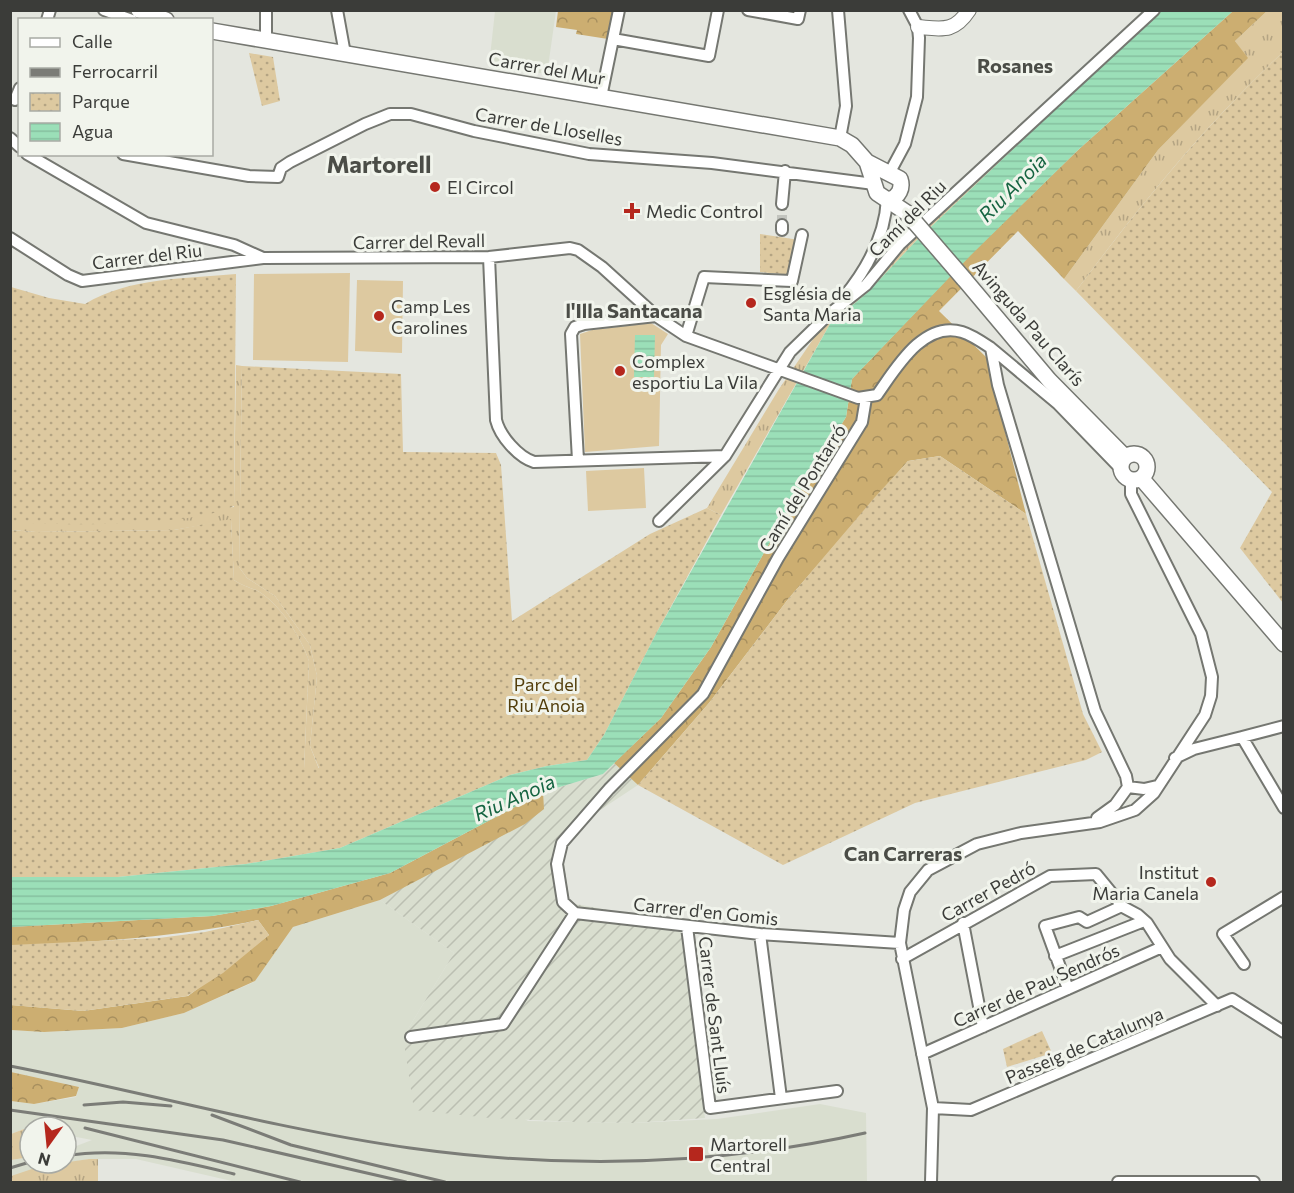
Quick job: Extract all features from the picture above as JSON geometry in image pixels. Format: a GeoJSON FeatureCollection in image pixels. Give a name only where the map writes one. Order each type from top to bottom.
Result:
{"type":"FeatureCollection","features":[{"type":"Feature","properties":{"kind":"main road"},"geometry":{"type":"LineString","coordinates":[[138,10],[157,18]]}},
{"type":"Feature","properties":{"kind":"main road","name":"Carrer del Mur"},"geometry":{"type":"LineString","coordinates":[[213,31],[840,138]]}},
{"type":"Feature","properties":{"kind":"main road"},"geometry":{"type":"LineString","coordinates":[[840,138],[852,145],[881,177],[901,181],[892,197]]}},
{"type":"Feature","properties":{"kind":"main road","name":"Avinguda Pau Clarís"},"geometry":{"type":"LineString","coordinates":[[881,177],[877,193],[892,197],[907,213],[1032,361],[1284,644]]}},
{"type":"Feature","properties":{"kind":"street"},"geometry":{"type":"LineString","coordinates":[[104,10],[126,18]]}},
{"type":"Feature","properties":{"kind":"street"},"geometry":{"type":"LineString","coordinates":[[266,10],[266,41]]}},
{"type":"Feature","properties":{"kind":"street"},"geometry":{"type":"LineString","coordinates":[[337,10],[345,54]]}},
{"type":"Feature","properties":{"kind":"street"},"geometry":{"type":"LineString","coordinates":[[601,97],[619,10]]}},
{"type":"Feature","properties":{"kind":"street"},"geometry":{"type":"LineString","coordinates":[[613,39],[709,56],[718,10]]}},
{"type":"Feature","properties":{"kind":"street"},"geometry":{"type":"LineString","coordinates":[[748,10],[799,15]]}},
{"type":"Feature","properties":{"kind":"street"},"geometry":{"type":"LineString","coordinates":[[838,10],[846,106],[840,138]]}},
{"type":"Feature","properties":{"kind":"street"},"geometry":{"type":"LineString","coordinates":[[881,177],[905,144],[917,97],[918,27],[909,10]]}},
{"type":"Feature","properties":{"kind":"street"},"geometry":{"type":"LineString","coordinates":[[918,27],[944,29],[954,26],[961,23],[969,10]]}},
{"type":"Feature","properties":{"kind":"street","name":"Camí del Riu"},"geometry":{"type":"LineString","coordinates":[[659,521],[725,456],[794,347],[828,315],[866,285],[900,244],[1154,10]]}},
{"type":"Feature","properties":{"kind":"street","name":"Carrer de Lloselles"},"geometry":{"type":"LineString","coordinates":[[134,156],[249,176],[278,177],[281,168],[373,121],[390,114],[411,114],[474,131],[589,154],[881,177]]}},
{"type":"Feature","properties":{"kind":"street","name":"Carrer del Revall"},"geometry":{"type":"LineString","coordinates":[[30,156],[146,223],[234,246],[264,258],[489,257],[570,248],[578,250],[602,267],[656,315],[686,336],[852,396],[866,398]]}},
{"type":"Feature","properties":{"kind":"street"},"geometry":{"type":"LineString","coordinates":[[782,204],[785,171]]}},
{"type":"Feature","properties":{"kind":"street"},"geometry":{"type":"LineString","coordinates":[[828,315],[864,273],[872,257],[892,197]]}},
{"type":"Feature","properties":{"kind":"street"},"geometry":{"type":"LineString","coordinates":[[686,336],[704,277],[792,281],[802,235]]}},
{"type":"Feature","properties":{"kind":"street","name":"Carrer del Riu"},"geometry":{"type":"LineString","coordinates":[[10,238],[68,275],[82,281],[264,258]]}},
{"type":"Feature","properties":{"kind":"street"},"geometry":{"type":"LineString","coordinates":[[489,257],[496,420],[508,441],[522,457],[534,462],[725,456]]}},
{"type":"Feature","properties":{"kind":"street"},"geometry":{"type":"LineString","coordinates":[[578,460],[571,334],[575,327],[584,324],[656,315]]}},
{"type":"Feature","properties":{"kind":"street"},"geometry":{"type":"LineString","coordinates":[[866,398],[877,395],[910,350],[935,333],[961,331],[991,348],[1058,404],[1129,471],[1131,494],[1201,634],[1212,677],[1211,696],[1205,715],[1154,793],[1135,810],[1128,810],[1107,820],[997,838],[977,844],[939,862],[917,881],[910,892],[904,910],[900,943],[933,1108],[930,1182]]}},
{"type":"Feature","properties":{"kind":"street"},"geometry":{"type":"LineString","coordinates":[[991,348],[998,385],[1095,711],[1132,788],[1143,797],[1141,804]]}},
{"type":"Feature","properties":{"kind":"street","name":"Camí del Pontarró"},"geometry":{"type":"LineString","coordinates":[[575,913],[563,902],[557,864],[558,853],[567,837],[609,789],[703,694],[778,558],[862,422],[866,398]]}},
{"type":"Feature","properties":{"kind":"street"},"geometry":{"type":"LineString","coordinates":[[1175,758],[1194,749],[1284,726]]}},
{"type":"Feature","properties":{"kind":"street"},"geometry":{"type":"LineString","coordinates":[[1242,737],[1284,808]]}},
{"type":"Feature","properties":{"kind":"street"},"geometry":{"type":"LineString","coordinates":[[1092,821],[1107,813],[1132,788],[1157,786]]}},
{"type":"Feature","properties":{"kind":"street"},"geometry":{"type":"LineString","coordinates":[[1120,798],[1122,805],[1128,810]]}},
{"type":"Feature","properties":{"kind":"street","name":"Carrer Pedró"},"geometry":{"type":"LineString","coordinates":[[902,959],[1050,876],[1096,874],[1122,906],[1144,921],[1170,959],[1217,1006]]}},
{"type":"Feature","properties":{"kind":"street"},"geometry":{"type":"LineString","coordinates":[[1244,964],[1223,934],[1284,897]]}},
{"type":"Feature","properties":{"kind":"street"},"geometry":{"type":"LineString","coordinates":[[1068,989],[1045,926],[1079,917],[1087,922],[1122,906]]}},
{"type":"Feature","properties":{"kind":"street"},"geometry":{"type":"LineString","coordinates":[[411,1037],[503,1024],[575,913]]}},
{"type":"Feature","properties":{"kind":"street","name":"Carrer d'en Gomis"},"geometry":{"type":"LineString","coordinates":[[575,913],[760,934],[900,943]]}},
{"type":"Feature","properties":{"kind":"street"},"geometry":{"type":"LineString","coordinates":[[1055,956],[1144,921]]}},
{"type":"Feature","properties":{"kind":"street"},"geometry":{"type":"LineString","coordinates":[[963,923],[983,1027]]}},
{"type":"Feature","properties":{"kind":"street","name":"Carrer de Sant Lluís"},"geometry":{"type":"LineString","coordinates":[[687,927],[710,1108],[781,1098]]}},
{"type":"Feature","properties":{"kind":"street"},"geometry":{"type":"LineString","coordinates":[[760,934],[781,1098],[837,1091]]}},
{"type":"Feature","properties":{"kind":"street","name":"Carrer de Pau Sendrós"},"geometry":{"type":"LineString","coordinates":[[922,1054],[1162,947]]}},
{"type":"Feature","properties":{"kind":"street","name":"Passeig de Catalunya"},"geometry":{"type":"LineString","coordinates":[[933,1108],[971,1110],[1232,999],[1284,1032]]}},
{"type":"Feature","properties":{"kind":"street"},"geometry":{"type":"LineString","coordinates":[[1118,1182],[1254,1182]]}},
{"type":"Feature","properties":{"kind":"shaded area"},"geometry":{"type":"Polygon","coordinates":[[[495,11],[556,11],[547,74],[489,66],[495,11]]]}},
{"type":"Feature","properties":{"kind":"shaded area"},"geometry":{"type":"Polygon","coordinates":[[[614,763],[638,785],[582,822],[562,851],[570,903],[680,923],[705,1118],[633,1123],[575,1122],[490,1118],[414,1110],[404,1043],[408,1029],[454,953],[380,900],[543,809],[543,792],[603,774],[614,763]]]}},
{"type":"Feature","properties":{"kind":"shaded area"},"geometry":{"type":"Polygon","coordinates":[[[380,900],[454,953],[408,1029],[404,1043],[528,1121],[633,1123],[717,1119],[820,1104],[866,1113],[867,1182],[236,1182],[136,1159],[78,1161],[78,1145],[92,1140],[78,1137],[78,1115],[18,1115],[18,1131],[11,1134],[11,1101],[34,1104],[76,1097],[79,1087],[11,1072],[11,1030],[44,1032],[122,1028],[184,1013],[254,982],[293,927],[380,900]]]}},
{"type":"Feature","properties":{"kind":"shaded area"},"geometry":{"type":"Polygon","coordinates":[[[18,1159],[18,1174],[11,1176],[11,1160],[18,1159]]]}},
{"type":"Feature","properties":{"kind":"green space"},"geometry":{"type":"Polygon","coordinates":[[[558,11],[615,11],[608,39],[576,34],[577,30],[556,27],[558,11]]]}},
{"type":"Feature","properties":{"kind":"green space"},"geometry":{"type":"Polygon","coordinates":[[[1153,11],[1159,11],[916,241],[867,293],[830,324],[721,515],[707,508],[779,389],[818,332],[1153,11]]]}},
{"type":"Feature","properties":{"kind":"green space"},"geometry":{"type":"Polygon","coordinates":[[[1233,11],[1267,11],[1235,41],[1248,58],[1158,150],[1064,279],[1018,231],[939,311],[986,357],[1026,514],[940,456],[908,461],[789,598],[709,703],[638,785],[614,763],[661,718],[711,647],[783,519],[846,417],[852,379],[971,254],[1078,150],[1233,11]]]}},
{"type":"Feature","properties":{"kind":"green space"},"geometry":{"type":"Polygon","coordinates":[[[1267,11],[1283,11],[1283,52],[1226,108],[1174,167],[1076,291],[1064,279],[1158,150],[1247,58],[1235,41],[1267,11]]]}},
{"type":"Feature","properties":{"kind":"green space"},"geometry":{"type":"Polygon","coordinates":[[[1283,52],[1283,603],[1240,548],[1272,492],[1076,291],[1174,167],[1227,108],[1283,52]]]}},
{"type":"Feature","properties":{"kind":"green space"},"geometry":{"type":"Polygon","coordinates":[[[249,53],[273,57],[280,101],[262,106],[249,53]]]}},
{"type":"Feature","properties":{"kind":"green space"},"geometry":{"type":"Polygon","coordinates":[[[760,234],[799,240],[792,275],[760,272],[760,234]]]}},
{"type":"Feature","properties":{"kind":"green space"},"geometry":{"type":"Polygon","coordinates":[[[350,273],[348,362],[253,360],[254,274],[350,273]]]}},
{"type":"Feature","properties":{"kind":"green space"},"geometry":{"type":"Polygon","coordinates":[[[236,274],[234,506],[214,513],[158,521],[92,524],[11,522],[11,287],[49,298],[85,304],[102,295],[139,284],[236,274]]]}},
{"type":"Feature","properties":{"kind":"green space","name":"Camp Les Carolines"},"geometry":{"type":"Polygon","coordinates":[[[357,280],[403,281],[402,353],[355,351],[357,280]]]}},
{"type":"Feature","properties":{"kind":"green space","name":"Complex esportiu La Vila"},"geometry":{"type":"Polygon","coordinates":[[[651,323],[668,334],[661,345],[659,446],[585,452],[580,334],[592,330],[651,323]]]}},
{"type":"Feature","properties":{"kind":"green space"},"geometry":{"type":"Polygon","coordinates":[[[236,365],[242,366],[239,567],[247,578],[275,596],[310,645],[317,676],[310,746],[319,769],[304,769],[309,661],[301,641],[281,611],[256,590],[234,580],[231,520],[174,530],[36,532],[11,530],[10,522],[59,522],[234,507],[236,365]]]}},
{"type":"Feature","properties":{"kind":"green space","name":"Parc del Riu Anoia"},"geometry":{"type":"Polygon","coordinates":[[[242,366],[401,374],[403,452],[496,453],[501,465],[512,621],[650,534],[707,508],[721,515],[604,735],[587,760],[510,775],[340,848],[246,864],[118,877],[11,877],[10,530],[36,532],[174,530],[231,519],[234,580],[256,590],[281,611],[301,641],[309,661],[304,768],[319,768],[310,746],[317,676],[310,645],[275,596],[247,578],[239,567],[242,366]]]}},
{"type":"Feature","properties":{"kind":"green space"},"geometry":{"type":"Polygon","coordinates":[[[940,456],[1026,514],[1083,714],[1102,752],[1086,760],[915,803],[783,865],[638,785],[709,703],[789,598],[908,461],[940,456]]]}},
{"type":"Feature","properties":{"kind":"green space"},"geometry":{"type":"Polygon","coordinates":[[[644,468],[646,508],[588,511],[586,471],[644,468]]]}},
{"type":"Feature","properties":{"kind":"green space"},"geometry":{"type":"Polygon","coordinates":[[[543,792],[544,809],[525,824],[380,900],[293,927],[255,981],[184,1013],[122,1028],[44,1032],[11,1030],[11,1005],[83,1011],[188,996],[269,935],[258,920],[169,934],[20,946],[11,945],[10,927],[212,916],[271,906],[390,873],[543,792]]]}},
{"type":"Feature","properties":{"kind":"green space"},"geometry":{"type":"Polygon","coordinates":[[[258,920],[269,935],[223,973],[187,996],[83,1011],[11,1005],[11,945],[159,938],[205,932],[258,920]]]}},
{"type":"Feature","properties":{"kind":"green space"},"geometry":{"type":"Polygon","coordinates":[[[1042,1031],[1052,1053],[1007,1067],[1003,1049],[1042,1031]]]}},
{"type":"Feature","properties":{"kind":"green space"},"geometry":{"type":"Polygon","coordinates":[[[11,1072],[79,1087],[76,1096],[34,1104],[11,1101],[11,1072]]]}},
{"type":"Feature","properties":{"kind":"green space"},"geometry":{"type":"Polygon","coordinates":[[[18,1131],[18,1159],[11,1160],[11,1134],[18,1131]]]}},
{"type":"Feature","properties":{"kind":"green space"},"geometry":{"type":"Polygon","coordinates":[[[98,1159],[98,1182],[11,1182],[11,1176],[18,1174],[78,1175],[78,1161],[98,1159]]]}},
{"type":"Feature","properties":{"kind":"water","name":"Riu Anoia"},"geometry":{"type":"Polygon","coordinates":[[[1159,11],[1233,11],[1078,150],[971,255],[852,379],[846,417],[783,519],[711,647],[661,718],[603,774],[543,792],[390,873],[271,906],[212,916],[11,927],[10,877],[118,877],[246,864],[340,848],[510,775],[587,760],[604,735],[657,632],[830,324],[867,293],[916,241],[1159,11]]]}},
{"type":"Feature","properties":{"kind":"water"},"geometry":{"type":"Polygon","coordinates":[[[635,335],[655,335],[654,377],[634,377],[635,335]]]}},
{"type":"Feature","properties":{"kind":"tunnel"},"geometry":{"type":"LineString","coordinates":[[782,204],[782,225]]}},
{"type":"Feature","properties":{"kind":"railway"},"geometry":{"type":"LineString","coordinates":[[10,1066],[310,1131],[467,1155],[581,1161],[695,1158],[809,1144],[865,1133]]}},
{"type":"Feature","properties":{"kind":"railway"},"geometry":{"type":"LineString","coordinates":[[84,1105],[123,1102],[171,1106]]}},
{"type":"Feature","properties":{"kind":"railway"},"geometry":{"type":"LineString","coordinates":[[10,1110],[223,1140],[406,1182]]}},
{"type":"Feature","properties":{"kind":"railway"},"geometry":{"type":"LineString","coordinates":[[212,1115],[291,1145],[445,1182]]}},
{"type":"Feature","properties":{"kind":"railway"},"geometry":{"type":"LineString","coordinates":[[85,1128],[300,1182]]}},
{"type":"Feature","properties":{"kind":"railway"},"geometry":{"type":"LineString","coordinates":[[78,1154],[109,1153],[151,1156],[234,1174]]}},
{"type":"Feature","properties":{"kind":"railway"},"geometry":{"type":"LineString","coordinates":[[10,1168],[18,1166]]}},
{"type":"Feature","properties":{"kind":"place","name":"El Circol"},"geometry":{"type":"Point","coordinates":[435,187]}},
{"type":"Feature","properties":{"kind":"place","name":"Medic Control"},"geometry":{"type":"Point","coordinates":[632,211]}},
{"type":"Feature","properties":{"kind":"place","name":"Església de Santa Maria"},"geometry":{"type":"Point","coordinates":[751,303]}},
{"type":"Feature","properties":{"kind":"place","name":"Camp Les Carolines"},"geometry":{"type":"Point","coordinates":[379,316]}},
{"type":"Feature","properties":{"kind":"place","name":"Complex esportiu La Vila"},"geometry":{"type":"Point","coordinates":[620,371]}},
{"type":"Feature","properties":{"kind":"place","name":"Institut Maria Canela"},"geometry":{"type":"Point","coordinates":[1211,882]}},
{"type":"Feature","properties":{"kind":"place","name":"Martorell Central"},"geometry":{"type":"Point","coordinates":[696,1154]}},
{"type":"Feature","properties":{"kind":"district","name":"Rosanes"},"geometry":{"type":"Point","coordinates":[1015,65]}},
{"type":"Feature","properties":{"kind":"district","name":"Martorell"},"geometry":{"type":"Point","coordinates":[379,163]}},
{"type":"Feature","properties":{"kind":"district","name":"l'Illa Santacana"},"geometry":{"type":"Point","coordinates":[634,310]}},
{"type":"Feature","properties":{"kind":"district","name":"Can Carreras"},"geometry":{"type":"Point","coordinates":[903,853]}}]}
